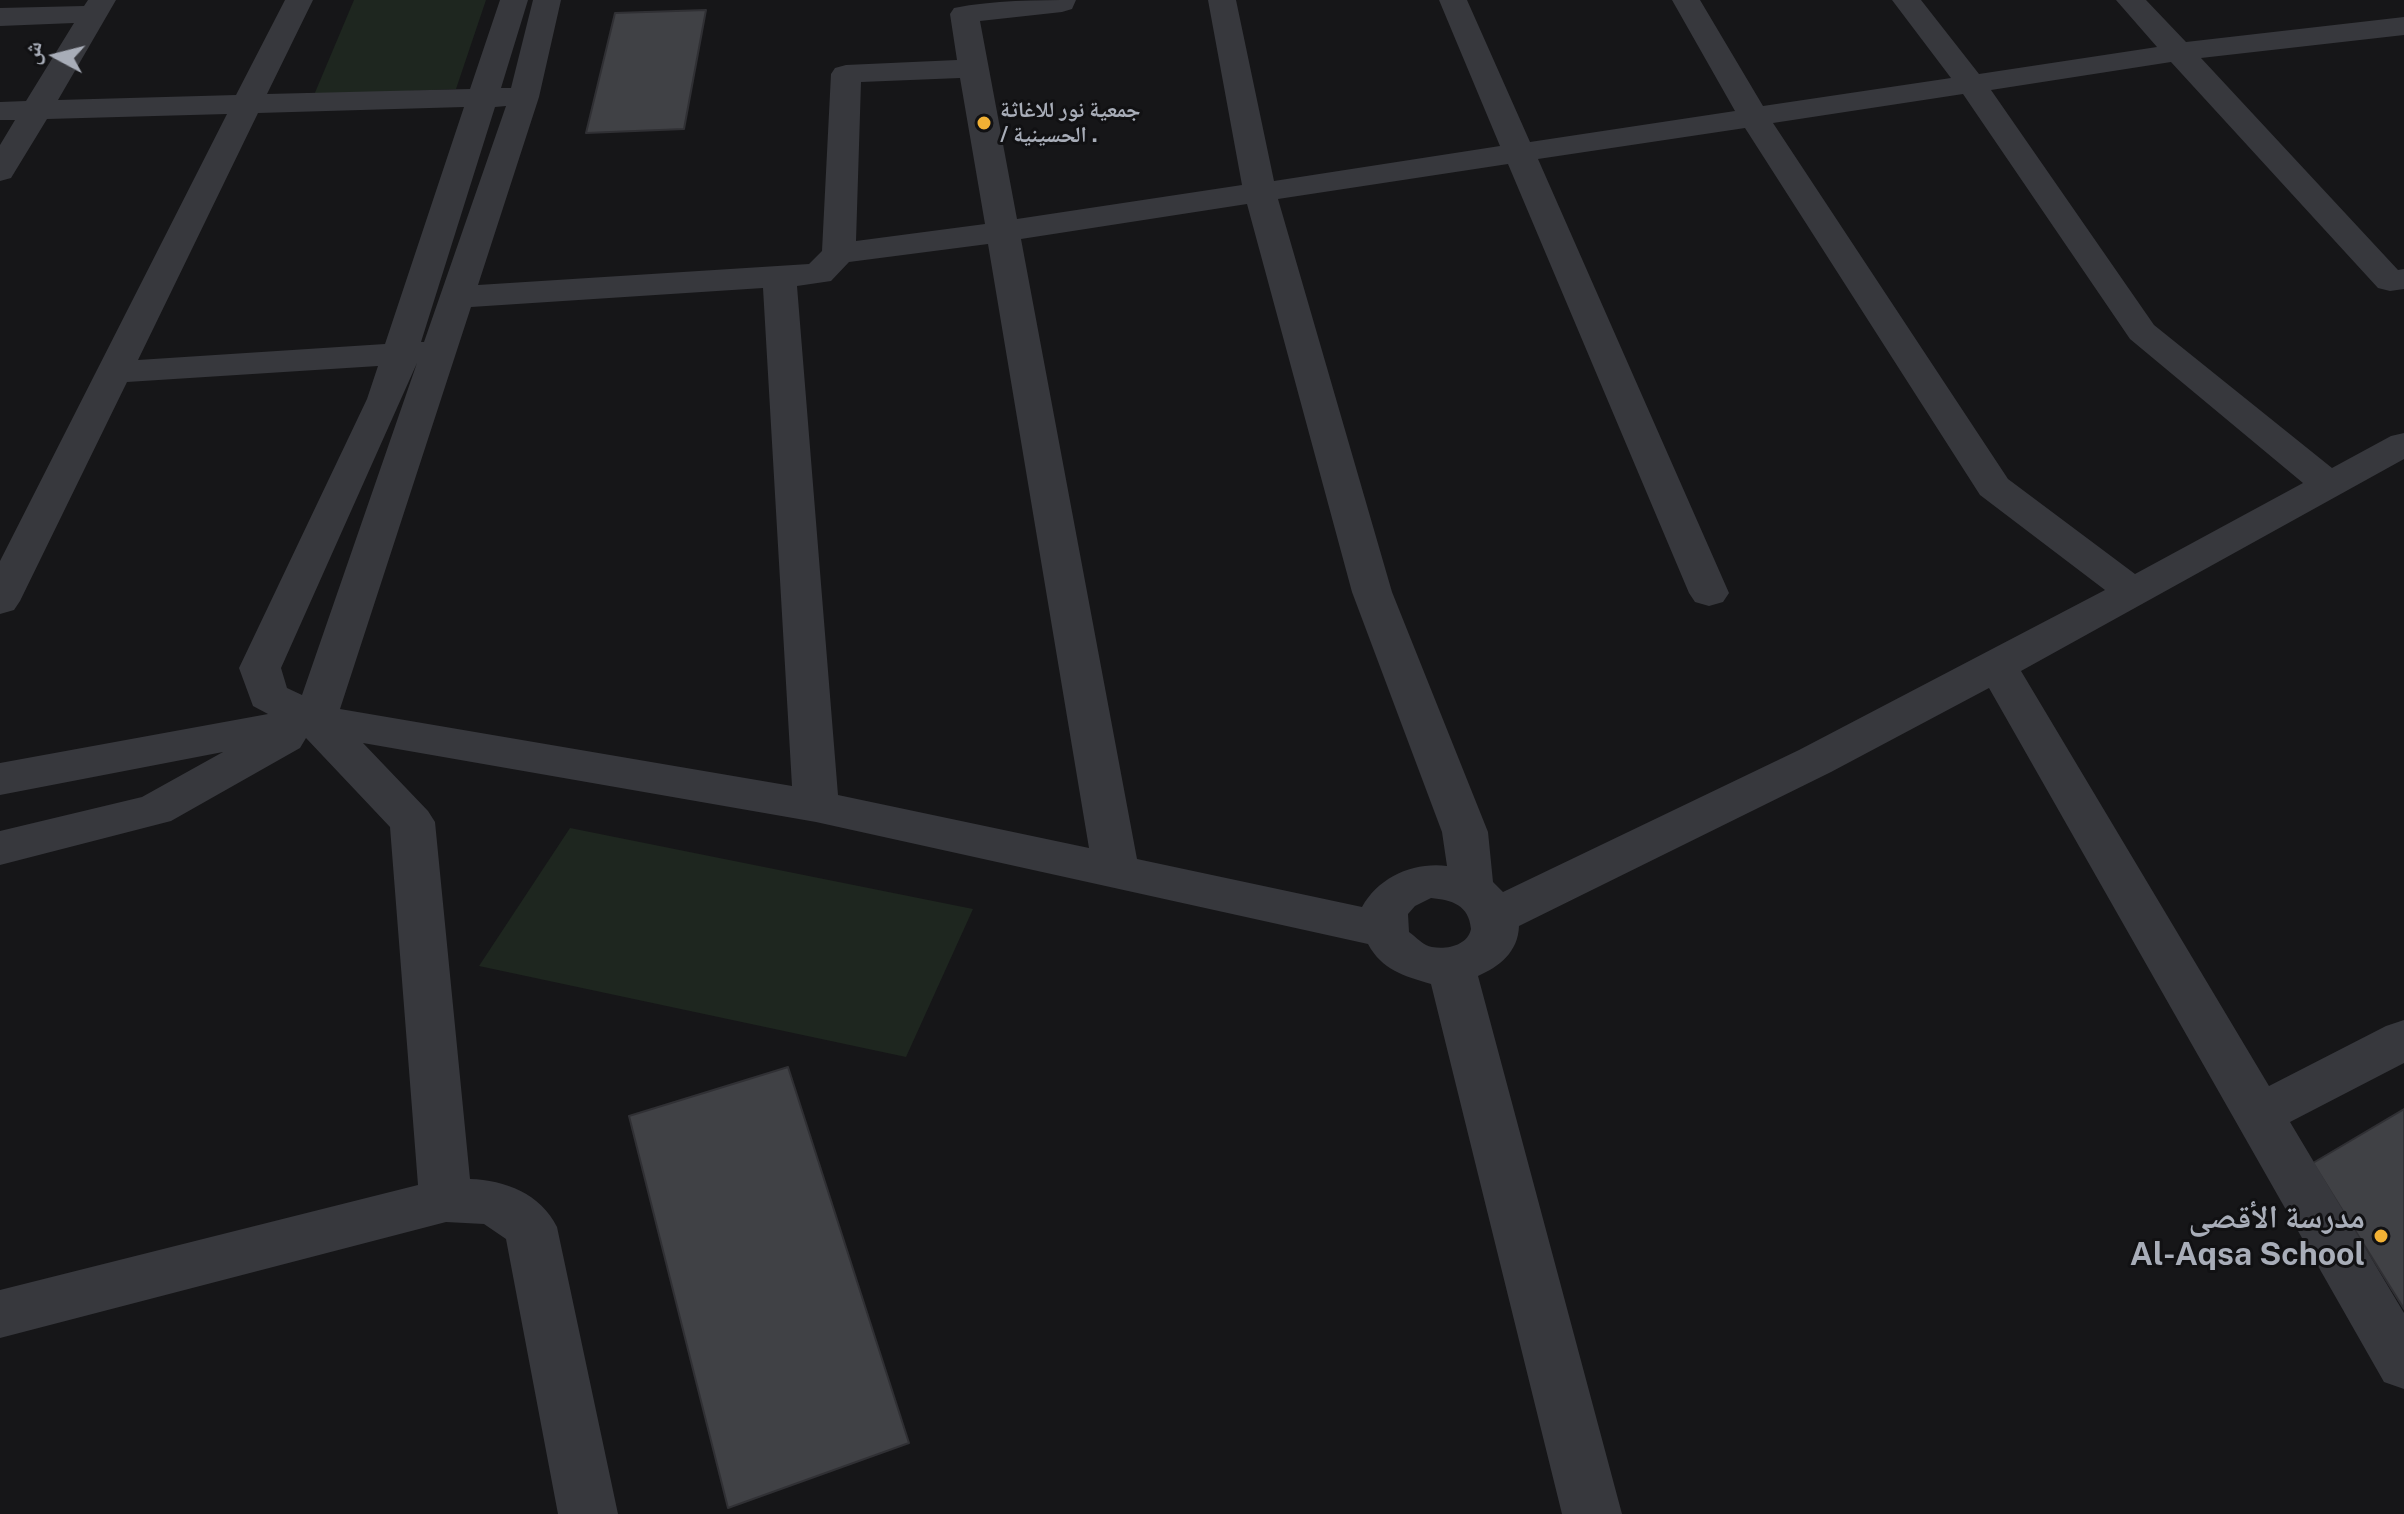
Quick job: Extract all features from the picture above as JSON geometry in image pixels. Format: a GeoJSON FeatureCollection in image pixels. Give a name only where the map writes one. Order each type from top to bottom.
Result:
{"type":"FeatureCollection","features":[{"type":"Feature","properties":{"kind":"street"},"geometry":{"type":"LineString","coordinates":[[0,601],[299,0]]}},
{"type":"Feature","properties":{"kind":"street"},"geometry":{"type":"LineString","coordinates":[[514,0],[385,399],[260,668],[268,696],[315,720],[816,806],[1382,929]]}},
{"type":"Feature","properties":{"kind":"street"},"geometry":{"type":"LineString","coordinates":[[0,848],[155,810],[315,720],[524,97],[547,0]]}},
{"type":"Feature","properties":{"kind":"street"},"geometry":{"type":"LineString","coordinates":[[1062,0],[1062,3],[964,14],[1116,872]]}},
{"type":"Feature","properties":{"kind":"street"},"geometry":{"type":"LineString","coordinates":[[1222,0],[1260,193],[1372,592],[1465,832],[1482,903],[1496,934],[1487,950],[1471,961],[1451,966],[1428,966],[1406,958],[1390,945],[1382,929],[1382,912],[1391,898],[1407,886],[1427,881],[1448,882],[1482,903]]}},
{"type":"Feature","properties":{"kind":"street"},"geometry":{"type":"LineString","coordinates":[[1453,0],[1521,150],[1709,593]]}},
{"type":"Feature","properties":{"kind":"street"},"geometry":{"type":"LineString","coordinates":[[1686,0],[1753,116],[1994,487],[2132,591]]}},
{"type":"Feature","properties":{"kind":"street"},"geometry":{"type":"LineString","coordinates":[[1906,0],[1971,83],[2142,332],[2329,485]]}},
{"type":"Feature","properties":{"kind":"street"},"geometry":{"type":"LineString","coordinates":[[2130,0],[2390,281],[2404,279]]}},
{"type":"Feature","properties":{"kind":"street"},"geometry":{"type":"LineString","coordinates":[[2371,0],[2403,27]]}},
{"type":"Feature","properties":{"kind":"street"},"geometry":{"type":"LineString","coordinates":[[0,17],[98,7]]}},
{"type":"Feature","properties":{"kind":"street"},"geometry":{"type":"LineString","coordinates":[[0,171],[98,7]]}},
{"type":"Feature","properties":{"kind":"street"},"geometry":{"type":"LineString","coordinates":[[458,297],[819,274],[839,253],[1260,193],[1521,150],[2180,52],[2403,27]]}},
{"type":"Feature","properties":{"kind":"street"},"geometry":{"type":"LineString","coordinates":[[839,253],[846,74],[974,68]]}},
{"type":"Feature","properties":{"kind":"street"},"geometry":{"type":"LineString","coordinates":[[0,111],[524,97]]}},
{"type":"Feature","properties":{"kind":"street"},"geometry":{"type":"LineString","coordinates":[[779,276],[816,806]]}},
{"type":"Feature","properties":{"kind":"street"},"geometry":{"type":"LineString","coordinates":[[115,372],[441,351]]}},
{"type":"Feature","properties":{"kind":"street"},"geometry":{"type":"LineString","coordinates":[[1482,903],[1815,761],[1997,666],[2404,444]]}},
{"type":"Feature","properties":{"kind":"street"},"geometry":{"type":"LineString","coordinates":[[1997,666],[2404,1364]]}},
{"type":"Feature","properties":{"kind":"street"},"geometry":{"type":"LineString","coordinates":[[0,779],[315,720]]}},
{"type":"Feature","properties":{"kind":"street"},"geometry":{"type":"LineString","coordinates":[[315,720],[412,822],[446,1200]]}},
{"type":"Feature","properties":{"kind":"street"},"geometry":{"type":"LineString","coordinates":[[1451,966],[1592,1514]]}},
{"type":"Feature","properties":{"kind":"street"},"geometry":{"type":"LineString","coordinates":[[2258,1115],[2404,1040]]}},
{"type":"Feature","properties":{"kind":"street"},"geometry":{"type":"LineString","coordinates":[[0,1314],[446,1200],[494,1202],[530,1227],[588,1514]]}},
{"type":"Feature","properties":{"kind":"shaded area"},"geometry":{"type":"Polygon","coordinates":[[[354,0],[486,0],[456,89],[314,95],[354,0]]]}},
{"type":"Feature","properties":{"kind":"shaded area"},"geometry":{"type":"Polygon","coordinates":[[[570,828],[973,909],[906,1057],[479,966],[570,828]]]}},
{"type":"Feature","properties":{"kind":"building"},"geometry":{"type":"Polygon","coordinates":[[[706,10],[684,129],[586,133],[615,13],[706,10]]]}},
{"type":"Feature","properties":{"kind":"building"},"geometry":{"type":"Polygon","coordinates":[[[788,1067],[909,1443],[728,1508],[629,1116],[788,1067]]]}},
{"type":"Feature","properties":{"kind":"building","name":"مدرسة الأقصى Al-Aqsa School"},"geometry":{"type":"Polygon","coordinates":[[[2404,1109],[2404,1309],[2313,1163],[2404,1109]]]}},
{"type":"Feature","properties":{"kind":"place","name":"جمعية نور للاغاثة / الحسينية ."},"geometry":{"type":"Point","coordinates":[984,123]}},
{"type":"Feature","properties":{"kind":"place","name":"مدرسة الأقصى Al-Aqsa School"},"geometry":{"type":"Point","coordinates":[2381,1236]}}]}
